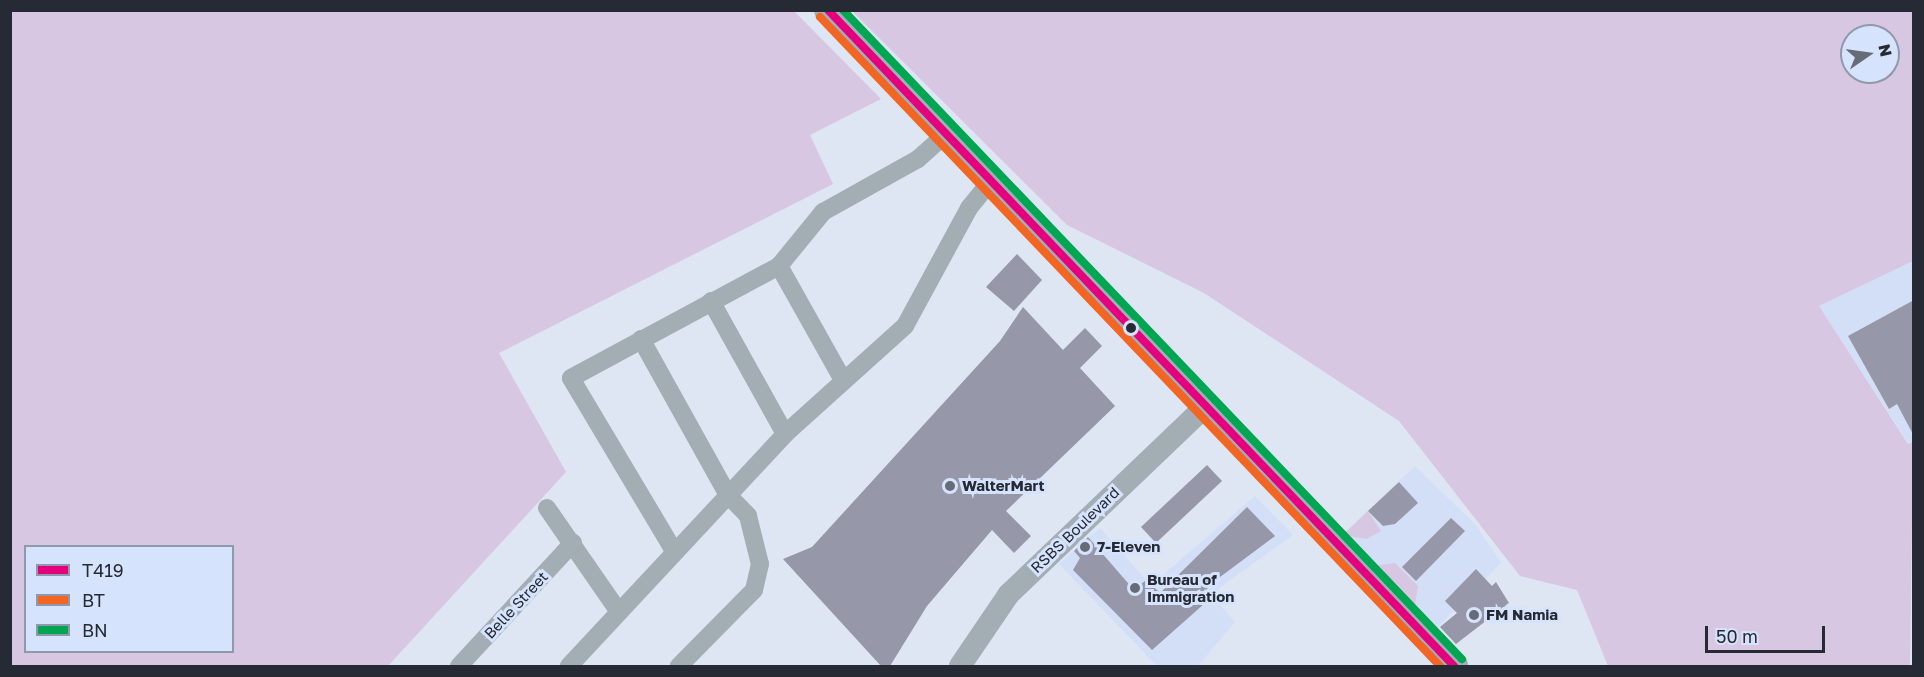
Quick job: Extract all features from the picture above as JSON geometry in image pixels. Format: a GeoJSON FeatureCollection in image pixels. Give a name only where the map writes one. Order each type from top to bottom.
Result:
{"type":"FeatureCollection","features":[{"type":"Feature","properties":{"kind":"main road"},"geometry":{"type":"LineString","coordinates":[[828,10],[1454,666]]}},
{"type":"Feature","properties":{"kind":"street"},"geometry":{"type":"LineString","coordinates":[[674,551],[571,378],[779,266],[823,213],[918,159],[946,134]]}},
{"type":"Feature","properties":{"kind":"street"},"geometry":{"type":"LineString","coordinates":[[569,666],[785,434],[905,326],[969,208],[991,181]]}},
{"type":"Feature","properties":{"kind":"street"},"geometry":{"type":"LineString","coordinates":[[779,266],[843,380]]}},
{"type":"Feature","properties":{"kind":"street"},"geometry":{"type":"LineString","coordinates":[[711,302],[785,434]]}},
{"type":"Feature","properties":{"kind":"street"},"geometry":{"type":"LineString","coordinates":[[641,339],[728,495],[748,516],[760,564],[754,590],[679,666]]}},
{"type":"Feature","properties":{"kind":"street","name":"RSBS Boulevard"},"geometry":{"type":"LineString","coordinates":[[960,666],[1009,594],[1205,407]]}},
{"type":"Feature","properties":{"kind":"street"},"geometry":{"type":"LineString","coordinates":[[547,508],[619,612]]}},
{"type":"Feature","properties":{"kind":"street","name":"Belle Street"},"geometry":{"type":"LineString","coordinates":[[459,666],[573,543]]}},
{"type":"Feature","properties":{"kind":"shaded area"},"geometry":{"type":"Polygon","coordinates":[[[10,11],[794,11],[881,99],[810,135],[833,184],[499,353],[566,472],[388,666],[11,666],[10,11]]]}},
{"type":"Feature","properties":{"kind":"shaded area"},"geometry":{"type":"Polygon","coordinates":[[[852,11],[1913,11],[1913,261],[1819,306],[1908,444],[1913,442],[1910,666],[1608,666],[1577,590],[1520,576],[1399,421],[1204,293],[1067,225],[852,11]]]}},
{"type":"Feature","properties":{"kind":"shaded area"},"geometry":{"type":"Polygon","coordinates":[[[1913,261],[1913,442],[1909,444],[1819,306],[1913,261]]]}},
{"type":"Feature","properties":{"kind":"shaded area"},"geometry":{"type":"Polygon","coordinates":[[[1415,466],[1475,524],[1501,563],[1431,634],[1341,536],[1415,466]]]}},
{"type":"Feature","properties":{"kind":"shaded area"},"geometry":{"type":"Polygon","coordinates":[[[1255,496],[1293,535],[1219,588],[1220,605],[1235,622],[1198,666],[1157,666],[1059,564],[1100,528],[1151,585],[1255,496]]]}},
{"type":"Feature","properties":{"kind":"shaded area"},"geometry":{"type":"Polygon","coordinates":[[[1368,511],[1381,531],[1367,539],[1343,535],[1368,511]]]}},
{"type":"Feature","properties":{"kind":"shaded area"},"geometry":{"type":"Polygon","coordinates":[[[1395,563],[1418,586],[1414,611],[1372,566],[1395,563]]]}},
{"type":"Feature","properties":{"kind":"building"},"geometry":{"type":"Polygon","coordinates":[[[1017,254],[1042,280],[1014,311],[986,287],[1017,254]]]}},
{"type":"Feature","properties":{"kind":"building"},"geometry":{"type":"Polygon","coordinates":[[[1914,300],[1914,436],[1897,404],[1889,409],[1848,336],[1914,300]]]}},
{"type":"Feature","properties":{"kind":"building","name":"WalterMart"},"geometry":{"type":"Polygon","coordinates":[[[1023,307],[1063,350],[1085,328],[1102,346],[1080,368],[1115,406],[1006,511],[1031,536],[1014,553],[992,530],[927,606],[890,666],[881,666],[783,559],[812,547],[1000,341],[1023,307]]]}},
{"type":"Feature","properties":{"kind":"building"},"geometry":{"type":"Polygon","coordinates":[[[1207,465],[1222,481],[1156,543],[1141,527],[1207,465]]]}},
{"type":"Feature","properties":{"kind":"building"},"geometry":{"type":"Polygon","coordinates":[[[1399,482],[1418,503],[1395,524],[1383,526],[1368,511],[1399,482]]]}},
{"type":"Feature","properties":{"kind":"building"},"geometry":{"type":"Polygon","coordinates":[[[1247,507],[1275,536],[1208,586],[1204,604],[1152,650],[1073,570],[1080,558],[1074,551],[1088,537],[1134,590],[1146,580],[1160,593],[1247,507]]]}},
{"type":"Feature","properties":{"kind":"building"},"geometry":{"type":"Polygon","coordinates":[[[1451,518],[1465,531],[1416,581],[1402,567],[1451,518]]]}},
{"type":"Feature","properties":{"kind":"building","name":"FM Namia"},"geometry":{"type":"Polygon","coordinates":[[[1476,569],[1492,586],[1496,582],[1509,603],[1456,644],[1440,627],[1457,613],[1445,601],[1476,569]]]}},
{"type":"Feature","properties":{"kind":"transit line","name":"T419"},"geometry":{"type":"LineString","coordinates":[[828,10],[1454,666]]}},
{"type":"Feature","properties":{"kind":"transit line","name":"BN"},"geometry":{"type":"LineString","coordinates":[[843,10],[1462,659]]}},
{"type":"Feature","properties":{"kind":"transit line","name":"BT"},"geometry":{"type":"LineString","coordinates":[[820,17],[1440,666]]}},
{"type":"Feature","properties":{"kind":"place","name":"WalterMart"},"geometry":{"type":"Point","coordinates":[950,486]}},
{"type":"Feature","properties":{"kind":"place","name":"7-Eleven"},"geometry":{"type":"Point","coordinates":[1085,547]}},
{"type":"Feature","properties":{"kind":"place","name":"Bureau of Immigration"},"geometry":{"type":"Point","coordinates":[1135,588]}},
{"type":"Feature","properties":{"kind":"place","name":"FM Namia"},"geometry":{"type":"Point","coordinates":[1474,615]}}]}
